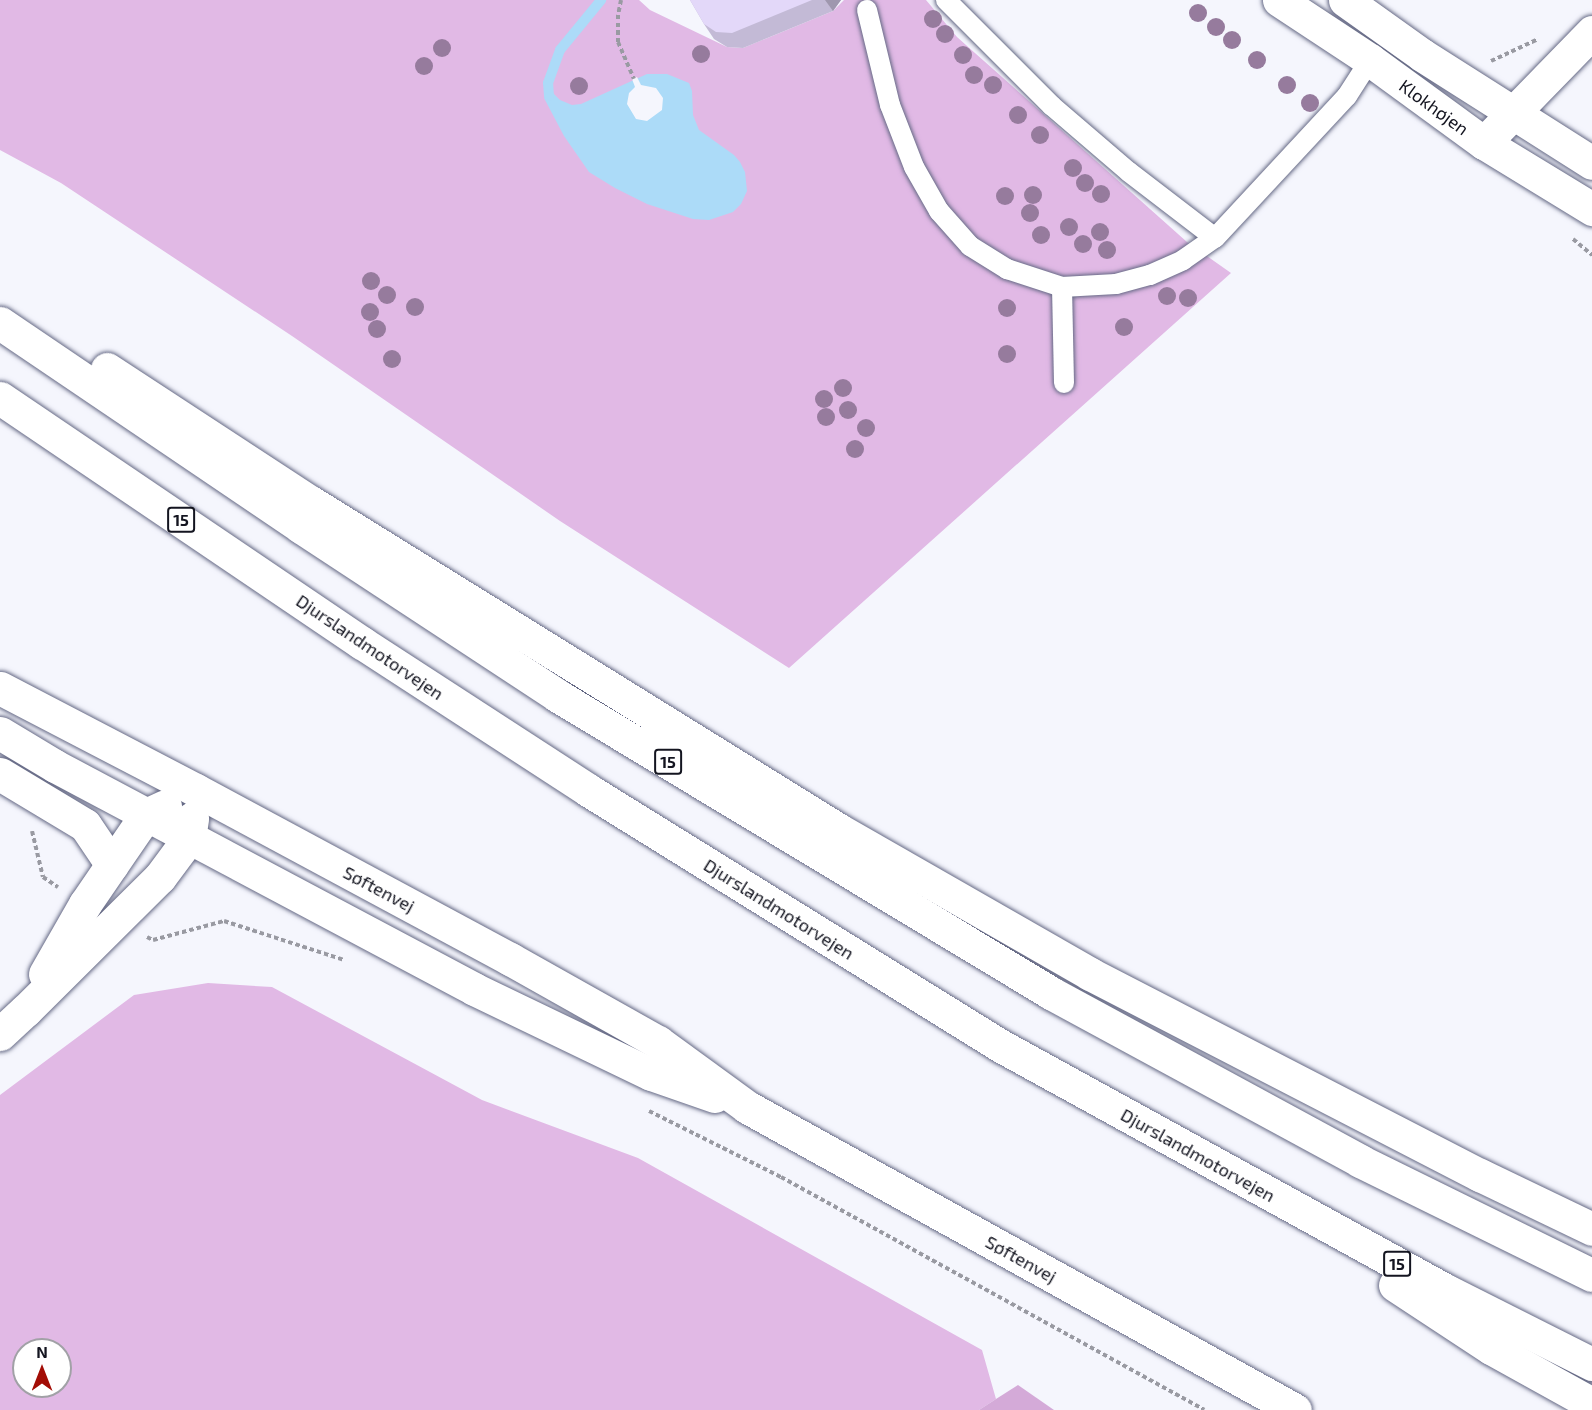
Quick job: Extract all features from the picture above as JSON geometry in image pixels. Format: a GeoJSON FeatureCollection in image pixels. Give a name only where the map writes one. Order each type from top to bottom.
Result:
{"type":"FeatureCollection","features":[{"type":"Feature","properties":{"kind":"main road","name":"Klokhøjen"},"geometry":{"type":"LineString","coordinates":[[1279,0],[1370,60],[1484,143],[1592,209]]}},
{"type":"Feature","properties":{"kind":"main road","name":"Klokhøjen"},"geometry":{"type":"LineString","coordinates":[[1345,0],[1422,55],[1592,163]]}},
{"type":"Feature","properties":{"kind":"main road"},"geometry":{"type":"LineString","coordinates":[[1484,143],[1592,32]]}},
{"type":"Feature","properties":{"kind":"main road"},"geometry":{"type":"LineString","coordinates":[[0,299],[312,503],[839,830],[1090,974],[1480,1175],[1592,1229]]}},
{"type":"Feature","properties":{"kind":"main road","name":"15"},"geometry":{"type":"LineString","coordinates":[[0,323],[301,527],[558,696],[1051,993],[1360,1161],[1592,1275]]}},
{"type":"Feature","properties":{"kind":"main road","name":"Djurslandmotorvejen"},"geometry":{"type":"LineString","coordinates":[[0,398],[362,643],[588,790],[1001,1046],[1445,1290],[1592,1364]]}},
{"type":"Feature","properties":{"kind":"main road","name":"Søftenvej"},"geometry":{"type":"LineString","coordinates":[[0,688],[196,790],[658,1042],[747,1107],[1295,1410]]}},
{"type":"Feature","properties":{"kind":"main road","name":"Søftenvej"},"geometry":{"type":"LineString","coordinates":[[0,733],[55,766],[474,989],[651,1074],[747,1107]]}},
{"type":"Feature","properties":{"kind":"main road"},"geometry":{"type":"LineString","coordinates":[[0,774],[85,825],[112,865]]}},
{"type":"Feature","properties":{"kind":"main road"},"geometry":{"type":"LineString","coordinates":[[25,1011],[85,904],[146,815],[196,790]]}},
{"type":"Feature","properties":{"kind":"main road"},"geometry":{"type":"LineString","coordinates":[[0,1034],[160,877],[189,838],[196,790]]}},
{"type":"Feature","properties":{"kind":"main road"},"geometry":{"type":"LineString","coordinates":[[1205,1160],[1491,1348],[1592,1404]]}},
{"type":"Feature","properties":{"kind":"main road"},"geometry":{"type":"LineString","coordinates":[[1360,1161],[1592,1259]]}},
{"type":"Feature","properties":{"kind":"lane"},"geometry":{"type":"LineString","coordinates":[[946,0],[1052,106],[1129,172],[1215,238]]}},
{"type":"Feature","properties":{"kind":"lane"},"geometry":{"type":"LineString","coordinates":[[867,10],[890,105],[914,167],[939,211],[970,246],[1007,268],[1062,287],[1116,284],[1150,275],[1183,260],[1215,238],[1347,96],[1370,60]]}},
{"type":"Feature","properties":{"kind":"lane"},"geometry":{"type":"LineString","coordinates":[[1062,287],[1064,383]]}},
{"type":"Feature","properties":{"kind":"path"},"geometry":{"type":"LineString","coordinates":[[621,0],[618,15],[618,42],[634,78]]}},
{"type":"Feature","properties":{"kind":"path"},"geometry":{"type":"LineString","coordinates":[[1490,62],[1542,37]]}},
{"type":"Feature","properties":{"kind":"path"},"geometry":{"type":"LineString","coordinates":[[31,829],[43,877],[85,904]]}},
{"type":"Feature","properties":{"kind":"path"},"geometry":{"type":"LineString","coordinates":[[113,923],[153,940],[225,921],[348,962]]}},
{"type":"Feature","properties":{"kind":"path"},"geometry":{"type":"LineString","coordinates":[[644,1108],[781,1177],[1203,1410]]}},
{"type":"Feature","properties":{"kind":"shaded area"},"geometry":{"type":"Polygon","coordinates":[[[0,0],[639,0],[650,10],[727,47],[743,48],[833,11],[844,0],[926,0],[957,37],[1187,242],[1231,273],[789,668],[560,521],[292,336],[61,183],[0,150],[0,0]]]}},
{"type":"Feature","properties":{"kind":"shaded area"},"geometry":{"type":"Polygon","coordinates":[[[208,983],[272,987],[482,1100],[638,1158],[982,1350],[996,1399],[979,1410],[0,1410],[0,1095],[134,995],[208,983]]]}},
{"type":"Feature","properties":{"kind":"shaded area"},"geometry":{"type":"Polygon","coordinates":[[[1018,1385],[1054,1410],[979,1410],[996,1399],[1018,1385]]]}},
{"type":"Feature","properties":{"kind":"water"},"geometry":{"type":"Polygon","coordinates":[[[647,74],[667,74],[689,83],[692,91],[693,115],[699,130],[734,155],[740,162],[745,172],[747,191],[741,204],[733,212],[709,220],[693,219],[647,204],[615,188],[589,172],[564,136],[544,98],[553,93],[560,100],[572,105],[581,104],[647,74]]]}},
{"type":"Feature","properties":{"kind":"pier"},"geometry":{"type":"Polygon","coordinates":[[[637,77],[641,85],[656,88],[663,98],[662,110],[647,121],[636,119],[627,104],[629,93],[635,87],[632,79],[637,77]]]}},
{"type":"Feature","properties":{"kind":"building"},"geometry":{"type":"Polygon","coordinates":[[[690,0],[812,0],[732,33],[716,32],[704,24],[690,0]]]}},
{"type":"Feature","properties":{"kind":"waterway"},"geometry":{"type":"LineString","coordinates":[[549,96],[548,83],[560,50],[601,0]]}}]}
